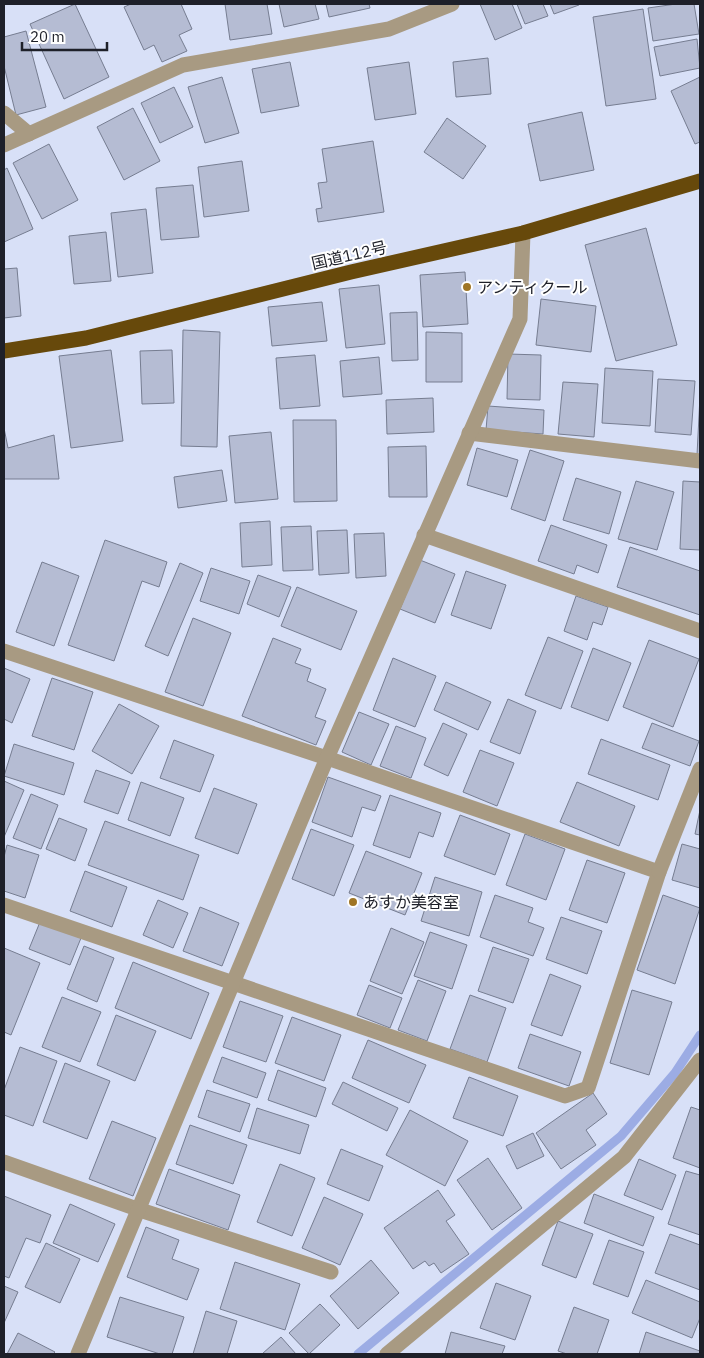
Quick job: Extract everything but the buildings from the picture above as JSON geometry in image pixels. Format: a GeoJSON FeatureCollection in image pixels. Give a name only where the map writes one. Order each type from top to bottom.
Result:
{"type":"FeatureCollection","features":[{"type":"Feature","properties":{"kind":"highway","name":"国道112号"},"geometry":{"type":"LineString","coordinates":[[4,351],[86,338],[351,272],[523,232],[700,181]]}},
{"type":"Feature","properties":{"kind":"lane"},"geometry":{"type":"LineString","coordinates":[[4,145],[183,65],[389,29],[452,4]]}},
{"type":"Feature","properties":{"kind":"lane"},"geometry":{"type":"LineString","coordinates":[[4,114],[29,134]]}},
{"type":"Feature","properties":{"kind":"lane"},"geometry":{"type":"LineString","coordinates":[[78,1354],[140,1210],[327,758],[520,319],[523,232]]}},
{"type":"Feature","properties":{"kind":"lane"},"geometry":{"type":"LineString","coordinates":[[469,433],[700,461]]}},
{"type":"Feature","properties":{"kind":"lane"},"geometry":{"type":"LineString","coordinates":[[424,535],[700,631]]}},
{"type":"Feature","properties":{"kind":"lane"},"geometry":{"type":"LineString","coordinates":[[4,651],[327,758],[659,872]]}},
{"type":"Feature","properties":{"kind":"lane"},"geometry":{"type":"LineString","coordinates":[[4,905],[565,1096],[588,1088],[659,872],[700,769]]}},
{"type":"Feature","properties":{"kind":"lane"},"geometry":{"type":"LineString","coordinates":[[387,1354],[624,1157],[700,1060]]}},
{"type":"Feature","properties":{"kind":"lane"},"geometry":{"type":"LineString","coordinates":[[4,1162],[140,1210],[331,1272]]}},
{"type":"Feature","properties":{"kind":"waterway"},"geometry":{"type":"LineString","coordinates":[[358,1354],[621,1136],[675,1073],[700,1035]]}},
{"type":"Feature","properties":{"kind":"place","name":"アンティクール"},"geometry":{"type":"Point","coordinates":[467,287]}},
{"type":"Feature","properties":{"kind":"place","name":"あすか美容室"},"geometry":{"type":"Point","coordinates":[353,902]}}]}
